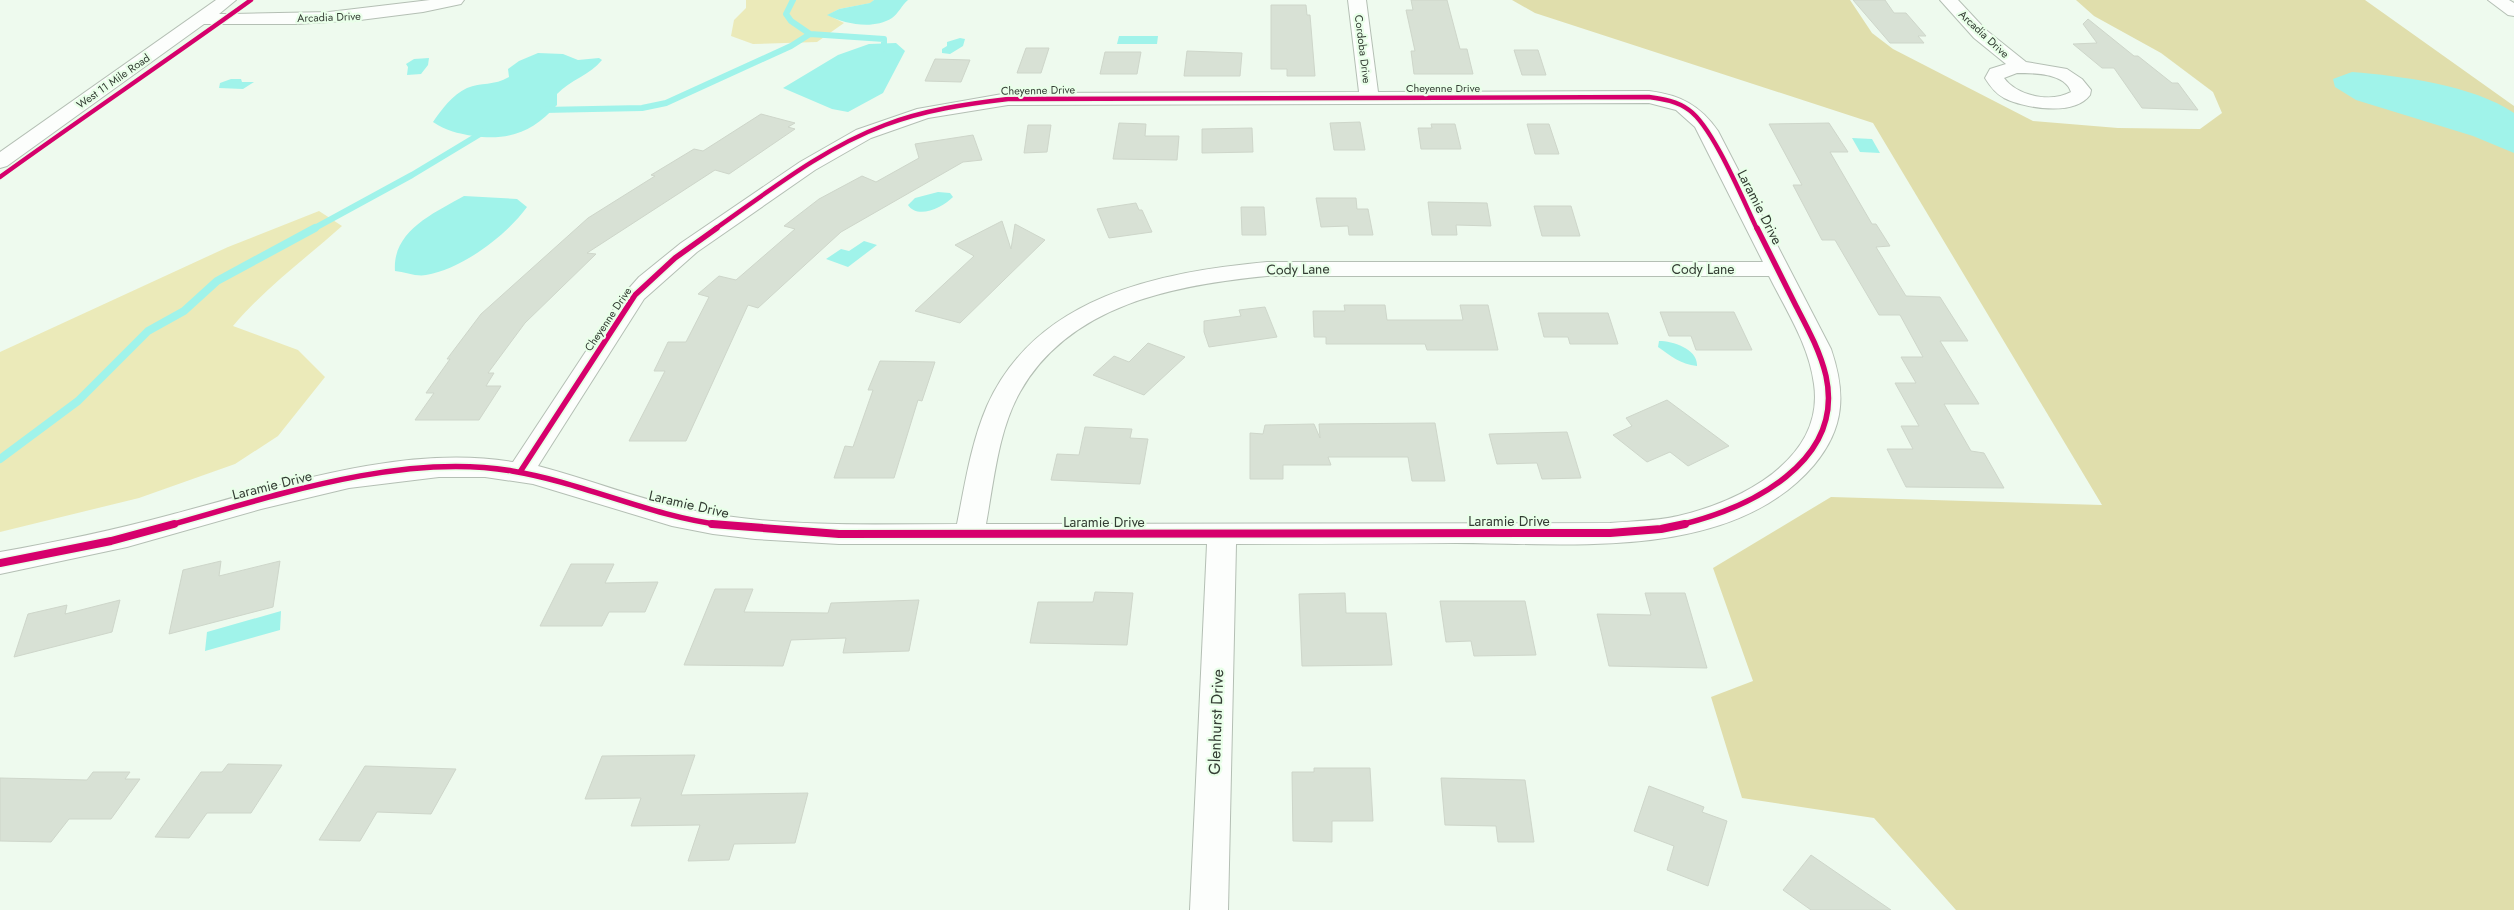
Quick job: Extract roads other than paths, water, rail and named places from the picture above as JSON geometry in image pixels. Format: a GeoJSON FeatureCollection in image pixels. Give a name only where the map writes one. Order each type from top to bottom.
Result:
{"type":"FeatureCollection","features":[{"type":"Feature","properties":{"kind":"street","name":"West 11 Mile Road"},"geometry":{"type":"LineString","coordinates":[[0,162],[227,0]]}},
{"type":"Feature","properties":{"kind":"street","name":"Arcadia Drive"},"geometry":{"type":"LineString","coordinates":[[201,19],[348,17],[386,14],[455,0]]}},
{"type":"Feature","properties":{"kind":"street","name":"Cordoba Drive"},"geometry":{"type":"LineString","coordinates":[[1356,0],[1369,98]]}},
{"type":"Feature","properties":{"kind":"street","name":"Arcadia Drive"},"geometry":{"type":"LineString","coordinates":[[1949,0],[1980,34],[2021,67]]}},
{"type":"Feature","properties":{"kind":"street"},"geometry":{"type":"LineString","coordinates":[[2497,0],[2514,11]]}},
{"type":"Feature","properties":{"kind":"street","name":"Cheyenne Drive"},"geometry":{"type":"LineString","coordinates":[[520,472],[620,316],[651,277],[696,242],[823,156],[865,133],[895,121],[939,108],[1008,99],[1649,97],[1678,103]]}},
{"type":"Feature","properties":{"kind":"street","name":"Laramie Drive"},"geometry":{"type":"LineString","coordinates":[[0,564],[125,537],[283,494],[372,475],[452,467],[520,472],[574,485],[672,516],[713,525],[839,534],[1610,533],[1677,526],[1731,509],[1758,496],[1794,471],[1808,456],[1817,439],[1828,405],[1825,370],[1818,349],[1700,119],[1691,110],[1678,103]]}},
{"type":"Feature","properties":{"kind":"street","name":"Cody Lane"},"geometry":{"type":"LineString","coordinates":[[969,535],[995,420],[1014,380],[1030,360],[1061,331],[1088,313],[1130,294],[1193,277],[1267,269],[1777,269]]}},
{"type":"Feature","properties":{"kind":"street","name":"Glenhurst Drive"},"geometry":{"type":"LineString","coordinates":[[1209,910],[1222,535]]}},
{"type":"Feature","properties":{"kind":"water"},"geometry":{"type":"Polygon","coordinates":[[[874,0],[908,0],[892,18],[876,24],[850,23],[827,15],[839,9],[870,3],[874,0]]]}},
{"type":"Feature","properties":{"kind":"water"},"geometry":{"type":"Polygon","coordinates":[[[1119,36],[1158,36],[1157,44],[1117,44],[1119,36]]]}},
{"type":"Feature","properties":{"kind":"water"},"geometry":{"type":"Polygon","coordinates":[[[960,38],[965,39],[963,46],[950,54],[942,53],[942,49],[947,46],[947,42],[960,38]]]}},
{"type":"Feature","properties":{"kind":"water"},"geometry":{"type":"Polygon","coordinates":[[[896,43],[905,51],[883,93],[848,112],[832,109],[783,88],[838,55],[869,44],[896,43]]]}},
{"type":"Feature","properties":{"kind":"water"},"geometry":{"type":"Polygon","coordinates":[[[538,53],[563,54],[578,60],[599,58],[602,60],[592,70],[562,89],[557,94],[557,105],[539,122],[520,132],[498,137],[473,136],[442,128],[433,122],[457,94],[472,86],[493,83],[509,77],[508,69],[519,61],[538,53]]]}},
{"type":"Feature","properties":{"kind":"water"},"geometry":{"type":"Polygon","coordinates":[[[429,58],[428,65],[421,74],[407,75],[408,67],[406,64],[414,59],[429,58]]]}},
{"type":"Feature","properties":{"kind":"water"},"geometry":{"type":"Polygon","coordinates":[[[2352,72],[2414,79],[2458,89],[2497,103],[2514,113],[2514,153],[2473,136],[2356,100],[2335,87],[2333,79],[2352,72]]]}},
{"type":"Feature","properties":{"kind":"water"},"geometry":{"type":"Polygon","coordinates":[[[231,79],[241,79],[242,82],[254,82],[243,89],[219,88],[220,83],[231,79]]]}},
{"type":"Feature","properties":{"kind":"water"},"geometry":{"type":"Polygon","coordinates":[[[1852,138],[1872,139],[1880,153],[1860,152],[1852,138]]]}},
{"type":"Feature","properties":{"kind":"water"},"geometry":{"type":"Polygon","coordinates":[[[938,192],[950,193],[953,197],[943,205],[924,212],[912,209],[908,205],[915,198],[938,192]]]}},
{"type":"Feature","properties":{"kind":"water"},"geometry":{"type":"Polygon","coordinates":[[[464,196],[517,199],[527,207],[495,240],[454,266],[440,272],[422,275],[395,271],[396,257],[400,245],[408,234],[428,217],[464,196]]]}},
{"type":"Feature","properties":{"kind":"water"},"geometry":{"type":"Polygon","coordinates":[[[864,241],[877,245],[848,267],[826,259],[841,249],[849,251],[864,241]]]}},
{"type":"Feature","properties":{"kind":"water"},"geometry":{"type":"Polygon","coordinates":[[[1659,341],[1684,347],[1693,355],[1697,366],[1681,361],[1658,347],[1659,341]]]}},
{"type":"Feature","properties":{"kind":"water"},"geometry":{"type":"Polygon","coordinates":[[[281,611],[280,630],[205,651],[207,632],[281,611]]]}},
{"type":"Feature","properties":{"kind":"waterway"},"geometry":{"type":"LineString","coordinates":[[793,0],[786,14],[791,21],[810,34]]}},
{"type":"Feature","properties":{"kind":"waterway"},"geometry":{"type":"LineString","coordinates":[[543,110],[642,108],[666,103],[791,46],[810,34]]}},
{"type":"Feature","properties":{"kind":"waterway"},"geometry":{"type":"LineString","coordinates":[[810,34],[884,39],[884,46],[880,52]]}},
{"type":"Feature","properties":{"kind":"waterway"},"geometry":{"type":"LineString","coordinates":[[313,229],[412,175],[485,131]]}},
{"type":"Feature","properties":{"kind":"waterway"},"geometry":{"type":"LineString","coordinates":[[0,459],[78,401],[148,331],[184,311],[217,281],[315,228]]}}]}
